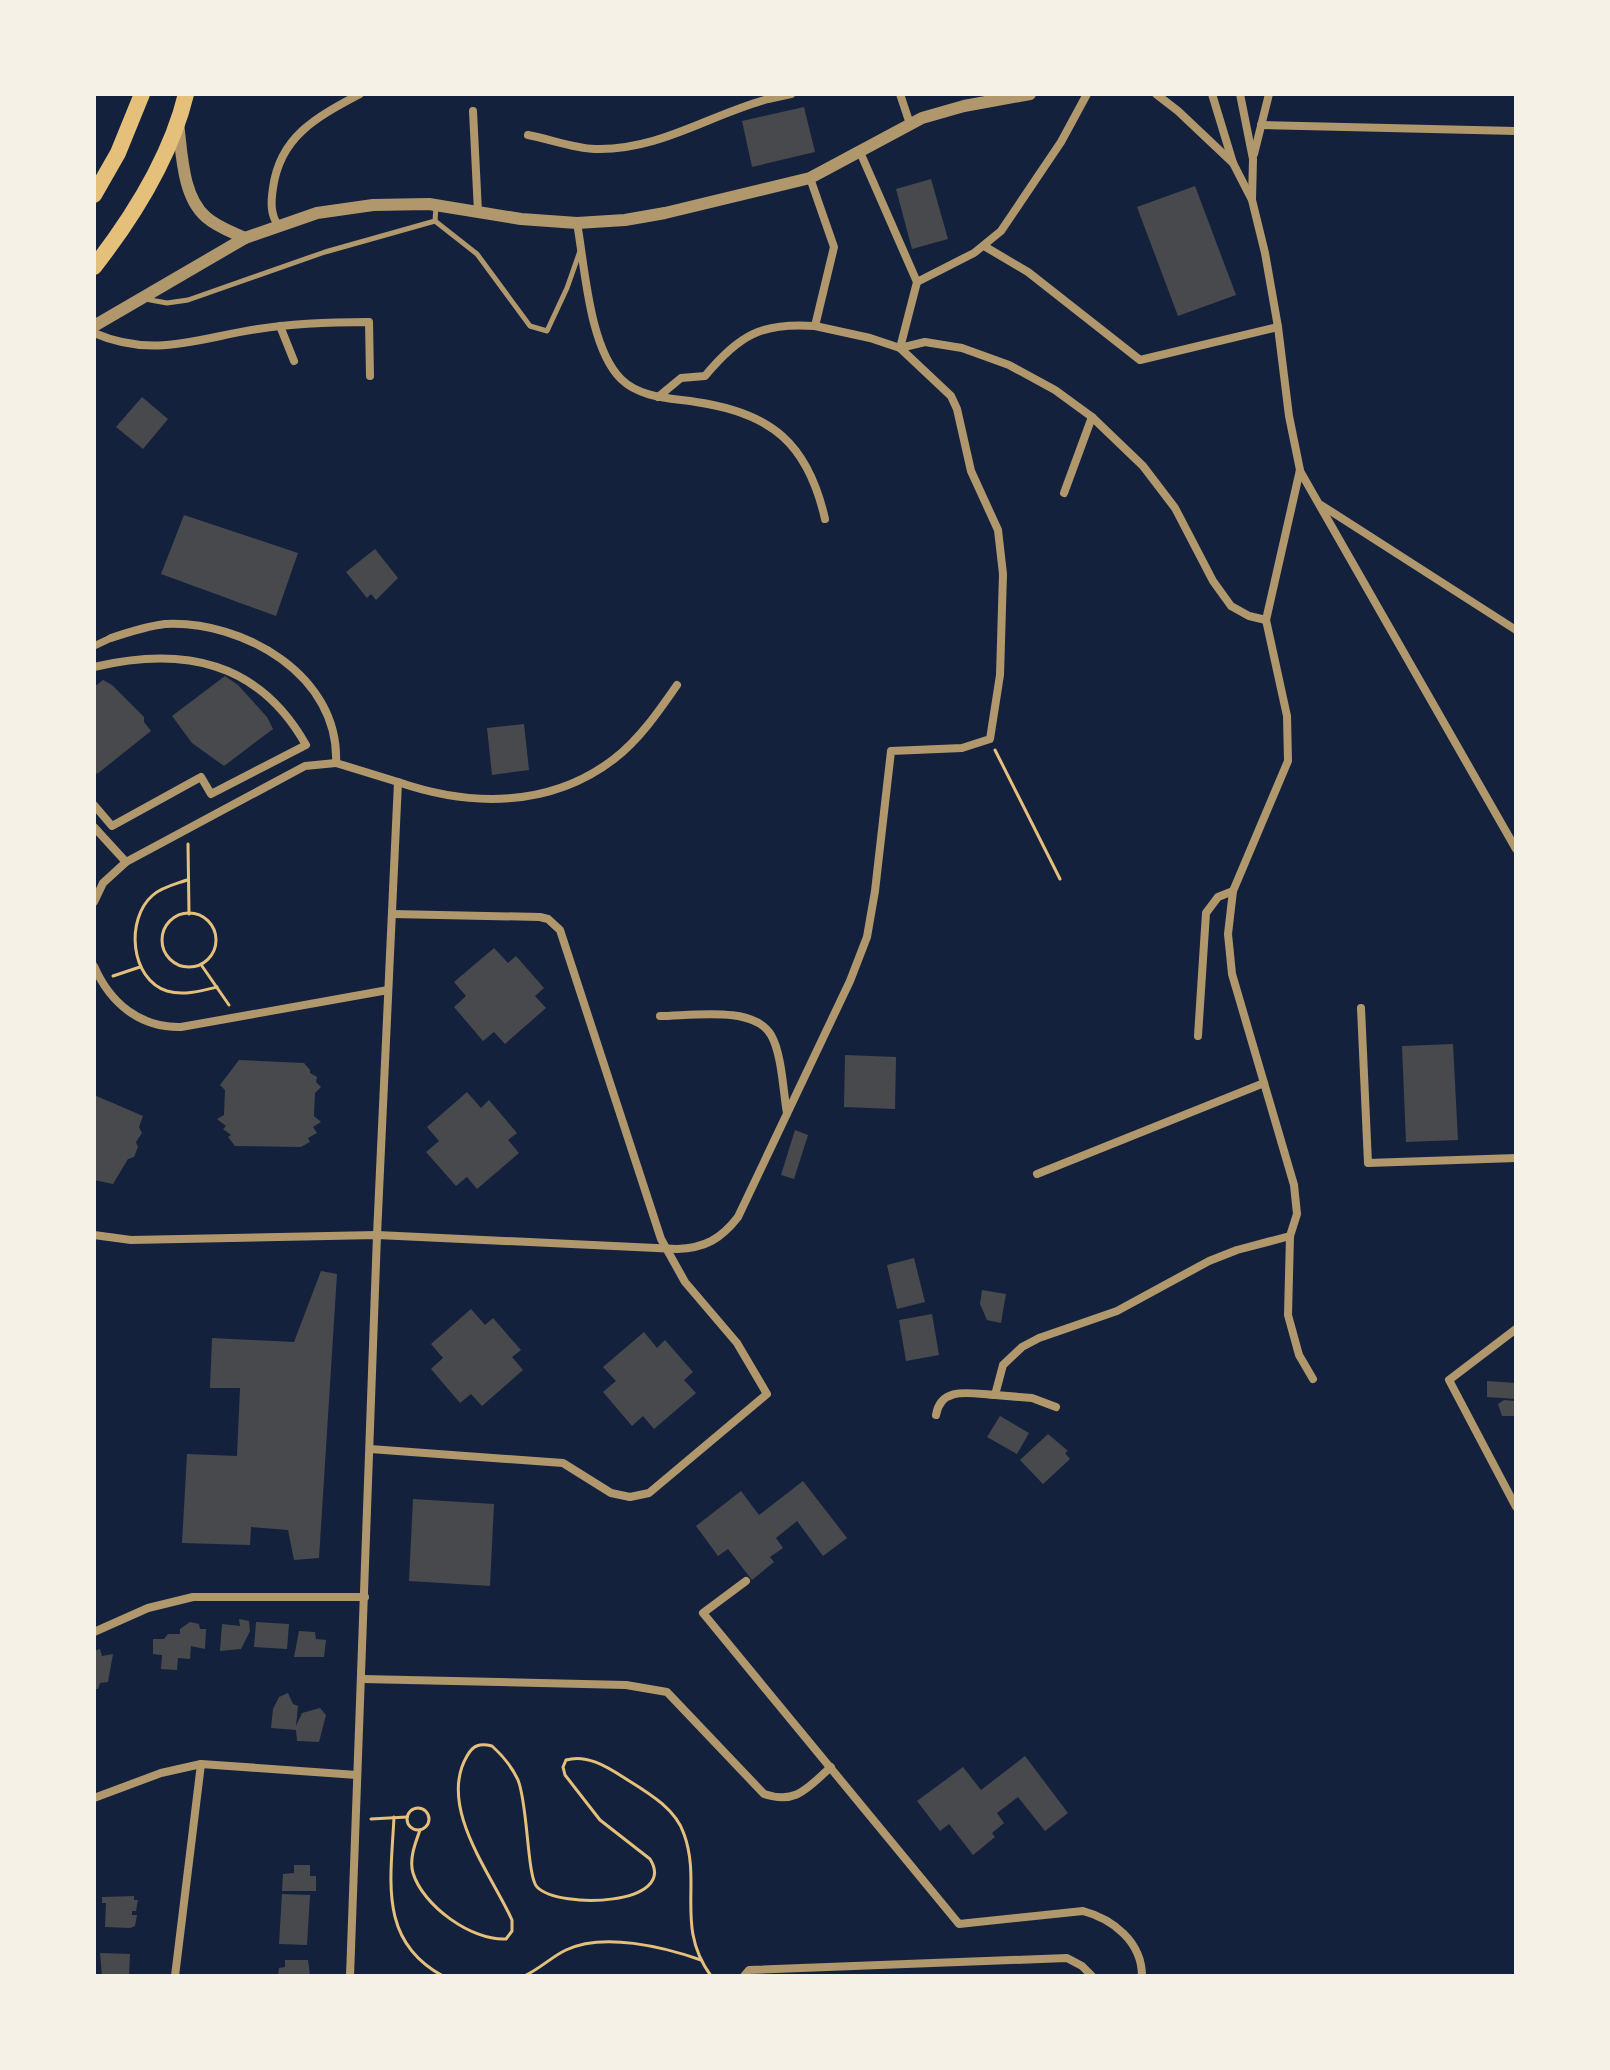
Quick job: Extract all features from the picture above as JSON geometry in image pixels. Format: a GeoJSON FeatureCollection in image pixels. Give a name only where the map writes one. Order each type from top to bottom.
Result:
{"type":"FeatureCollection","features":[{"type":"Feature","properties":{"kind":"main road"},"geometry":{"type":"LineString","coordinates":[[94,195],[118,153],[142,94]]}},
{"type":"Feature","properties":{"kind":"main road"},"geometry":{"type":"LineString","coordinates":[[94,267],[134,209],[178,122],[186,94]]}},
{"type":"Feature","properties":{"kind":"street"},"geometry":{"type":"LineString","coordinates":[[278,225],[272,205],[279,159],[305,128],[346,98],[360,94]]}},
{"type":"Feature","properties":{"kind":"street"},"geometry":{"type":"LineString","coordinates":[[528,135],[591,149],[616,149],[669,137],[768,96],[791,94]]}},
{"type":"Feature","properties":{"kind":"street"},"geometry":{"type":"LineString","coordinates":[[900,94],[910,124]]}},
{"type":"Feature","properties":{"kind":"street"},"geometry":{"type":"LineString","coordinates":[[94,326],[245,238],[317,213],[373,205],[437,205],[535,220],[577,223],[625,220],[697,207],[810,178],[910,124],[964,106],[1030,94]]}},
{"type":"Feature","properties":{"kind":"street"},"geometry":{"type":"LineString","coordinates":[[917,282],[984,246],[1001,231],[1061,142],[1087,94]]}},
{"type":"Feature","properties":{"kind":"street"},"geometry":{"type":"LineString","coordinates":[[1156,94],[1233,163]]}},
{"type":"Feature","properties":{"kind":"street"},"geometry":{"type":"LineString","coordinates":[[1212,94],[1233,163],[1252,200],[1265,253],[1300,470],[1516,849]]}},
{"type":"Feature","properties":{"kind":"street"},"geometry":{"type":"LineString","coordinates":[[1240,94],[1253,159]]}},
{"type":"Feature","properties":{"kind":"street"},"geometry":{"type":"LineString","coordinates":[[1252,200],[1253,159],[1269,94]]}},
{"type":"Feature","properties":{"kind":"street"},"geometry":{"type":"LineString","coordinates":[[473,111],[478,212]]}},
{"type":"Feature","properties":{"kind":"street"},"geometry":{"type":"LineString","coordinates":[[178,122],[186,174],[197,207],[214,223],[245,238]]}},
{"type":"Feature","properties":{"kind":"street"},"geometry":{"type":"LineString","coordinates":[[1261,125],[1516,131]]}},
{"type":"Feature","properties":{"kind":"street"},"geometry":{"type":"LineString","coordinates":[[860,152],[917,282],[900,348]]}},
{"type":"Feature","properties":{"kind":"street"},"geometry":{"type":"LineString","coordinates":[[810,178],[834,247],[815,326]]}},
{"type":"Feature","properties":{"kind":"street"},"geometry":{"type":"LineString","coordinates":[[577,223],[594,319],[610,365],[622,381],[658,397],[714,406],[777,432],[804,459],[825,519]]}},
{"type":"Feature","properties":{"kind":"street"},"geometry":{"type":"LineString","coordinates":[[984,246],[1028,272],[1140,360],[1278,327]]}},
{"type":"Feature","properties":{"kind":"street"},"geometry":{"type":"LineString","coordinates":[[94,333],[113,342],[141,347],[169,347],[280,326],[369,322],[370,376]]}},
{"type":"Feature","properties":{"kind":"street"},"geometry":{"type":"LineString","coordinates":[[280,326],[294,361]]}},
{"type":"Feature","properties":{"kind":"street"},"geometry":{"type":"LineString","coordinates":[[94,1235],[131,1240],[377,1235],[665,1249],[706,1245],[718,1240],[728,1230],[744,1205],[850,981],[867,937],[891,751],[962,748],[990,739],[1000,675],[1003,560],[998,530],[971,471],[957,409],[951,396],[900,348],[852,333],[815,326],[767,327],[734,346],[705,376],[681,378],[658,397]]}},
{"type":"Feature","properties":{"kind":"street"},"geometry":{"type":"LineString","coordinates":[[900,348],[925,342],[943,343],[986,355],[1033,377],[1092,417],[1143,466],[1162,489],[1213,581],[1231,606],[1244,614],[1266,620]]}},
{"type":"Feature","properties":{"kind":"street"},"geometry":{"type":"LineString","coordinates":[[1064,493],[1092,417]]}},
{"type":"Feature","properties":{"kind":"street"},"geometry":{"type":"LineString","coordinates":[[1300,470],[1266,620],[1287,716],[1288,761],[1233,891],[1228,934],[1231,964],[1294,1185],[1297,1214],[1290,1236],[1288,1315],[1299,1355],[1313,1379]]}},
{"type":"Feature","properties":{"kind":"street"},"geometry":{"type":"LineString","coordinates":[[1317,502],[1516,630]]}},
{"type":"Feature","properties":{"kind":"street"},"geometry":{"type":"LineString","coordinates":[[94,646],[136,629],[165,624],[219,629],[246,638],[273,653],[294,670],[324,708],[334,737],[336,763]]}},
{"type":"Feature","properties":{"kind":"street"},"geometry":{"type":"LineString","coordinates":[[94,667],[118,662],[161,660],[219,666],[255,686],[295,727],[306,745],[211,794],[201,777],[112,826],[94,805]]}},
{"type":"Feature","properties":{"kind":"street"},"geometry":{"type":"LineString","coordinates":[[94,902],[103,883],[126,862],[305,766],[336,763],[429,793],[462,798],[529,798],[558,790],[614,759],[655,716],[677,685]]}},
{"type":"Feature","properties":{"kind":"street"},"geometry":{"type":"LineString","coordinates":[[350,1976],[377,1235],[398,782]]}},
{"type":"Feature","properties":{"kind":"street"},"geometry":{"type":"LineString","coordinates":[[94,827],[126,862]]}},
{"type":"Feature","properties":{"kind":"street"},"geometry":{"type":"LineString","coordinates":[[1198,1036],[1206,913],[1218,897],[1233,891]]}},
{"type":"Feature","properties":{"kind":"street"},"geometry":{"type":"LineString","coordinates":[[370,1449],[563,1463],[605,1490],[630,1497],[649,1493],[767,1394],[737,1343],[685,1282],[665,1249],[649,1209],[560,930],[548,919],[540,917],[392,914]]}},
{"type":"Feature","properties":{"kind":"street"},"geometry":{"type":"LineString","coordinates":[[94,966],[100,981],[120,1004],[147,1023],[164,1027],[181,1027],[388,990]]}},
{"type":"Feature","properties":{"kind":"street"},"geometry":{"type":"LineString","coordinates":[[1361,1008],[1368,1163],[1516,1158]]}},
{"type":"Feature","properties":{"kind":"street"},"geometry":{"type":"LineString","coordinates":[[660,1016],[733,1015],[764,1025],[776,1049],[787,1114]]}},
{"type":"Feature","properties":{"kind":"street"},"geometry":{"type":"LineString","coordinates":[[1037,1174],[1264,1083]]}},
{"type":"Feature","properties":{"kind":"street"},"geometry":{"type":"LineString","coordinates":[[995,1395],[1003,1365],[1022,1347],[1117,1311],[1209,1261],[1290,1236]]}},
{"type":"Feature","properties":{"kind":"street"},"geometry":{"type":"LineString","coordinates":[[1516,1329],[1449,1380],[1516,1507]]}},
{"type":"Feature","properties":{"kind":"street"},"geometry":{"type":"LineString","coordinates":[[936,1415],[941,1400],[949,1395],[1032,1398],[1056,1407]]}},
{"type":"Feature","properties":{"kind":"street"},"geometry":{"type":"LineString","coordinates":[[746,1581],[703,1613],[959,1924],[1083,1911],[1094,1914],[1127,1937],[1139,1958],[1142,1976]]}},
{"type":"Feature","properties":{"kind":"street"},"geometry":{"type":"LineString","coordinates":[[94,1632],[148,1608],[193,1597],[365,1597]]}},
{"type":"Feature","properties":{"kind":"street"},"geometry":{"type":"LineString","coordinates":[[362,1679],[657,1688],[667,1692],[764,1794],[780,1798],[797,1796],[831,1767]]}},
{"type":"Feature","properties":{"kind":"street"},"geometry":{"type":"LineString","coordinates":[[94,1798],[161,1773],[201,1764],[357,1775]]}},
{"type":"Feature","properties":{"kind":"street"},"geometry":{"type":"LineString","coordinates":[[175,1976],[201,1764]]}},
{"type":"Feature","properties":{"kind":"street"},"geometry":{"type":"LineString","coordinates":[[747,1973],[1067,1958],[1092,1976]]}},
{"type":"Feature","properties":{"kind":"lane"},"geometry":{"type":"LineString","coordinates":[[435,221],[437,205]]}},
{"type":"Feature","properties":{"kind":"lane"},"geometry":{"type":"LineString","coordinates":[[435,221],[477,254],[530,326],[547,331],[567,288],[581,246]]}},
{"type":"Feature","properties":{"kind":"lane"},"geometry":{"type":"LineString","coordinates":[[142,298],[157,303],[188,300],[325,252],[435,221]]}},
{"type":"Feature","properties":{"kind":"path"},"geometry":{"type":"LineString","coordinates":[[990,739],[1060,879]]}},
{"type":"Feature","properties":{"kind":"path"},"geometry":{"type":"LineString","coordinates":[[188,828],[189,914]]}},
{"type":"Feature","properties":{"kind":"path"},"geometry":{"type":"LineString","coordinates":[[187,880],[162,889],[143,907],[137,920],[136,944],[140,967],[152,984],[169,992],[191,993],[217,987]]}},
{"type":"Feature","properties":{"kind":"path"},"geometry":{"type":"LineString","coordinates":[[198,913],[215,928],[216,949],[202,966],[180,968],[163,953],[162,931],[176,915],[189,914],[198,913]]}},
{"type":"Feature","properties":{"kind":"path"},"geometry":{"type":"LineString","coordinates":[[202,966],[237,1017]]}},
{"type":"Feature","properties":{"kind":"path"},"geometry":{"type":"LineString","coordinates":[[100,981],[140,967]]}},
{"type":"Feature","properties":{"kind":"path"},"geometry":{"type":"LineString","coordinates":[[420,1830],[411,1861],[413,1875],[422,1889],[444,1913],[469,1931],[482,1937],[506,1939],[512,1931],[512,1920],[481,1863],[462,1816],[459,1795],[464,1761],[472,1747],[482,1744],[492,1746],[518,1779],[528,1822],[532,1881],[539,1890],[566,1899],[585,1901],[620,1897],[647,1888],[655,1878],[655,1867],[650,1859],[600,1820],[565,1775],[563,1767],[566,1760],[583,1758],[615,1772],[657,1799],[672,1814],[684,1833],[692,1935],[711,1976]]}},
{"type":"Feature","properties":{"kind":"path"},"geometry":{"type":"LineString","coordinates":[[356,1819],[407,1817],[414,1809],[424,1811],[429,1820],[426,1827],[420,1830],[409,1827],[407,1817]]}},
{"type":"Feature","properties":{"kind":"path"},"geometry":{"type":"LineString","coordinates":[[394,1817],[390,1899],[394,1915],[408,1947],[419,1960],[443,1976]]}},
{"type":"Feature","properties":{"kind":"path"},"geometry":{"type":"LineString","coordinates":[[524,1976],[564,1950],[581,1944],[638,1945],[671,1950],[701,1960]]}},
{"type":"Feature","properties":{"kind":"building"},"geometry":{"type":"Polygon","coordinates":[[[804,107],[815,152],[752,167],[742,121],[804,107]]]}},
{"type":"Feature","properties":{"kind":"building"},"geometry":{"type":"Polygon","coordinates":[[[931,179],[948,239],[912,249],[896,189],[931,179]]]}},
{"type":"Feature","properties":{"kind":"building"},"geometry":{"type":"Polygon","coordinates":[[[1195,186],[1236,295],[1178,316],[1137,207],[1195,186]]]}},
{"type":"Feature","properties":{"kind":"building"},"geometry":{"type":"Polygon","coordinates":[[[142,397],[168,419],[143,449],[116,427],[142,397]]]}},
{"type":"Feature","properties":{"kind":"building"},"geometry":{"type":"Polygon","coordinates":[[[184,515],[298,553],[276,616],[161,574],[184,515]]]}},
{"type":"Feature","properties":{"kind":"building"},"geometry":{"type":"Polygon","coordinates":[[[375,549],[398,578],[376,600],[371,594],[367,598],[346,572],[375,549]]]}},
{"type":"Feature","properties":{"kind":"building"},"geometry":{"type":"Polygon","coordinates":[[[225,676],[238,685],[267,717],[273,729],[224,766],[192,743],[172,716],[225,676]]]}},
{"type":"Feature","properties":{"kind":"building"},"geometry":{"type":"Polygon","coordinates":[[[103,680],[144,717],[151,731],[97,774],[94,770],[94,687],[103,680]]]}},
{"type":"Feature","properties":{"kind":"building"},"geometry":{"type":"Polygon","coordinates":[[[524,724],[529,770],[492,775],[487,728],[524,724]]]}},
{"type":"Feature","properties":{"kind":"building"},"geometry":{"type":"Polygon","coordinates":[[[494,948],[508,963],[516,956],[544,988],[535,996],[546,1008],[505,1044],[494,1032],[483,1041],[454,1007],[466,996],[454,982],[494,948]]]}},
{"type":"Feature","properties":{"kind":"building"},"geometry":{"type":"Polygon","coordinates":[[[1453,1044],[1458,1140],[1406,1142],[1402,1046],[1453,1044]]]}},
{"type":"Feature","properties":{"kind":"building"},"geometry":{"type":"Polygon","coordinates":[[[845,1055],[896,1057],[895,1109],[844,1107],[845,1055]]]}},
{"type":"Feature","properties":{"kind":"building"},"geometry":{"type":"Polygon","coordinates":[[[239,1060],[304,1063],[310,1073],[317,1077],[316,1082],[321,1087],[315,1093],[314,1116],[321,1122],[313,1127],[317,1133],[308,1138],[310,1142],[301,1147],[235,1146],[228,1137],[231,1135],[223,1129],[226,1126],[217,1119],[224,1115],[225,1090],[220,1085],[239,1060]]]}},
{"type":"Feature","properties":{"kind":"building"},"geometry":{"type":"Polygon","coordinates":[[[467,1092],[481,1108],[489,1100],[517,1133],[508,1140],[519,1153],[477,1189],[467,1177],[456,1186],[426,1152],[439,1141],[427,1127],[467,1092]]]}},
{"type":"Feature","properties":{"kind":"building"},"geometry":{"type":"Polygon","coordinates":[[[94,1095],[143,1116],[139,1127],[142,1133],[136,1142],[138,1147],[134,1157],[128,1159],[113,1184],[94,1180],[94,1095]]]}},
{"type":"Feature","properties":{"kind":"building"},"geometry":{"type":"Polygon","coordinates":[[[795,1130],[808,1135],[794,1179],[781,1175],[795,1130]]]}},
{"type":"Feature","properties":{"kind":"building"},"geometry":{"type":"Polygon","coordinates":[[[914,1258],[925,1302],[897,1309],[887,1265],[914,1258]]]}},
{"type":"Feature","properties":{"kind":"building"},"geometry":{"type":"Polygon","coordinates":[[[321,1271],[337,1274],[319,1558],[294,1560],[288,1530],[251,1527],[250,1545],[182,1543],[187,1454],[237,1456],[240,1388],[210,1388],[212,1338],[294,1342],[321,1271]]]}},
{"type":"Feature","properties":{"kind":"building"},"geometry":{"type":"Polygon","coordinates":[[[982,1290],[1006,1294],[1001,1323],[987,1320],[980,1304],[982,1290]]]}},
{"type":"Feature","properties":{"kind":"building"},"geometry":{"type":"Polygon","coordinates":[[[471,1309],[485,1325],[493,1318],[521,1350],[512,1357],[523,1370],[482,1406],[471,1394],[460,1403],[431,1369],[443,1358],[431,1344],[471,1309]]]}},
{"type":"Feature","properties":{"kind":"building"},"geometry":{"type":"Polygon","coordinates":[[[932,1314],[939,1355],[906,1361],[899,1320],[932,1314]]]}},
{"type":"Feature","properties":{"kind":"building"},"geometry":{"type":"Polygon","coordinates":[[[644,1332],[657,1348],[665,1340],[693,1372],[684,1380],[696,1393],[654,1429],[643,1416],[632,1426],[603,1392],[616,1381],[603,1367],[644,1332]]]}},
{"type":"Feature","properties":{"kind":"building"},"geometry":{"type":"Polygon","coordinates":[[[1487,1381],[1516,1383],[1516,1399],[1487,1397],[1487,1381]]]}},
{"type":"Feature","properties":{"kind":"building"},"geometry":{"type":"Polygon","coordinates":[[[1504,1400],[1516,1401],[1516,1416],[1502,1416],[1498,1404],[1504,1400]]]}},
{"type":"Feature","properties":{"kind":"building"},"geometry":{"type":"Polygon","coordinates":[[[1000,1416],[1029,1433],[1017,1454],[987,1437],[1000,1416]]]}},
{"type":"Feature","properties":{"kind":"building"},"geometry":{"type":"Polygon","coordinates":[[[1048,1434],[1068,1451],[1065,1453],[1070,1459],[1043,1484],[1020,1460],[1048,1434]]]}},
{"type":"Feature","properties":{"kind":"building"},"geometry":{"type":"Polygon","coordinates":[[[803,1481],[847,1538],[823,1556],[797,1521],[776,1538],[783,1548],[770,1557],[774,1562],[752,1580],[728,1549],[718,1556],[696,1526],[741,1491],[759,1515],[803,1481]]]}},
{"type":"Feature","properties":{"kind":"building"},"geometry":{"type":"Polygon","coordinates":[[[413,1499],[494,1504],[490,1586],[409,1581],[413,1499]]]}},
{"type":"Feature","properties":{"kind":"building"},"geometry":{"type":"Polygon","coordinates":[[[239,1619],[249,1621],[250,1631],[241,1649],[220,1651],[222,1624],[240,1626],[239,1619]]]}},
{"type":"Feature","properties":{"kind":"building"},"geometry":{"type":"Polygon","coordinates":[[[190,1622],[199,1624],[200,1629],[206,1629],[205,1649],[191,1646],[190,1659],[178,1658],[177,1670],[161,1669],[162,1655],[153,1654],[153,1639],[180,1634],[180,1629],[190,1622]]]}},
{"type":"Feature","properties":{"kind":"building"},"geometry":{"type":"Polygon","coordinates":[[[256,1622],[289,1624],[287,1649],[254,1647],[256,1622]]]}},
{"type":"Feature","properties":{"kind":"building"},"geometry":{"type":"Polygon","coordinates":[[[299,1631],[315,1632],[316,1639],[326,1640],[324,1657],[294,1657],[299,1631]]]}},
{"type":"Feature","properties":{"kind":"building"},"geometry":{"type":"Polygon","coordinates":[[[100,1649],[102,1656],[113,1654],[108,1682],[100,1683],[98,1689],[94,1689],[94,1651],[100,1649]]]}},
{"type":"Feature","properties":{"kind":"building"},"geometry":{"type":"Polygon","coordinates":[[[288,1693],[293,1704],[298,1706],[296,1726],[302,1713],[320,1708],[326,1715],[319,1742],[297,1741],[296,1730],[271,1728],[273,1709],[279,1697],[288,1693]]]}},
{"type":"Feature","properties":{"kind":"building"},"geometry":{"type":"Polygon","coordinates":[[[1025,1756],[1068,1813],[1045,1831],[1018,1797],[997,1813],[1004,1823],[992,1833],[995,1837],[973,1855],[949,1824],[940,1831],[917,1801],[963,1767],[981,1790],[1025,1756]]]}},
{"type":"Feature","properties":{"kind":"building"},"geometry":{"type":"Polygon","coordinates":[[[294,1865],[310,1865],[310,1876],[316,1876],[316,1891],[282,1891],[283,1874],[294,1873],[294,1865]]]}},
{"type":"Feature","properties":{"kind":"building"},"geometry":{"type":"Polygon","coordinates":[[[282,1894],[310,1895],[307,1945],[279,1944],[282,1894]]]}},
{"type":"Feature","properties":{"kind":"building"},"geometry":{"type":"Polygon","coordinates":[[[134,1896],[134,1900],[138,1900],[136,1911],[132,1911],[132,1915],[137,1915],[135,1926],[105,1927],[106,1903],[102,1903],[102,1897],[134,1896]]]}},
{"type":"Feature","properties":{"kind":"building"},"geometry":{"type":"Polygon","coordinates":[[[100,1953],[130,1954],[129,1976],[102,1976],[100,1953]]]}},
{"type":"Feature","properties":{"kind":"building"},"geometry":{"type":"Polygon","coordinates":[[[285,1960],[308,1960],[310,1976],[278,1976],[279,1968],[285,1967],[285,1960]]]}}]}
